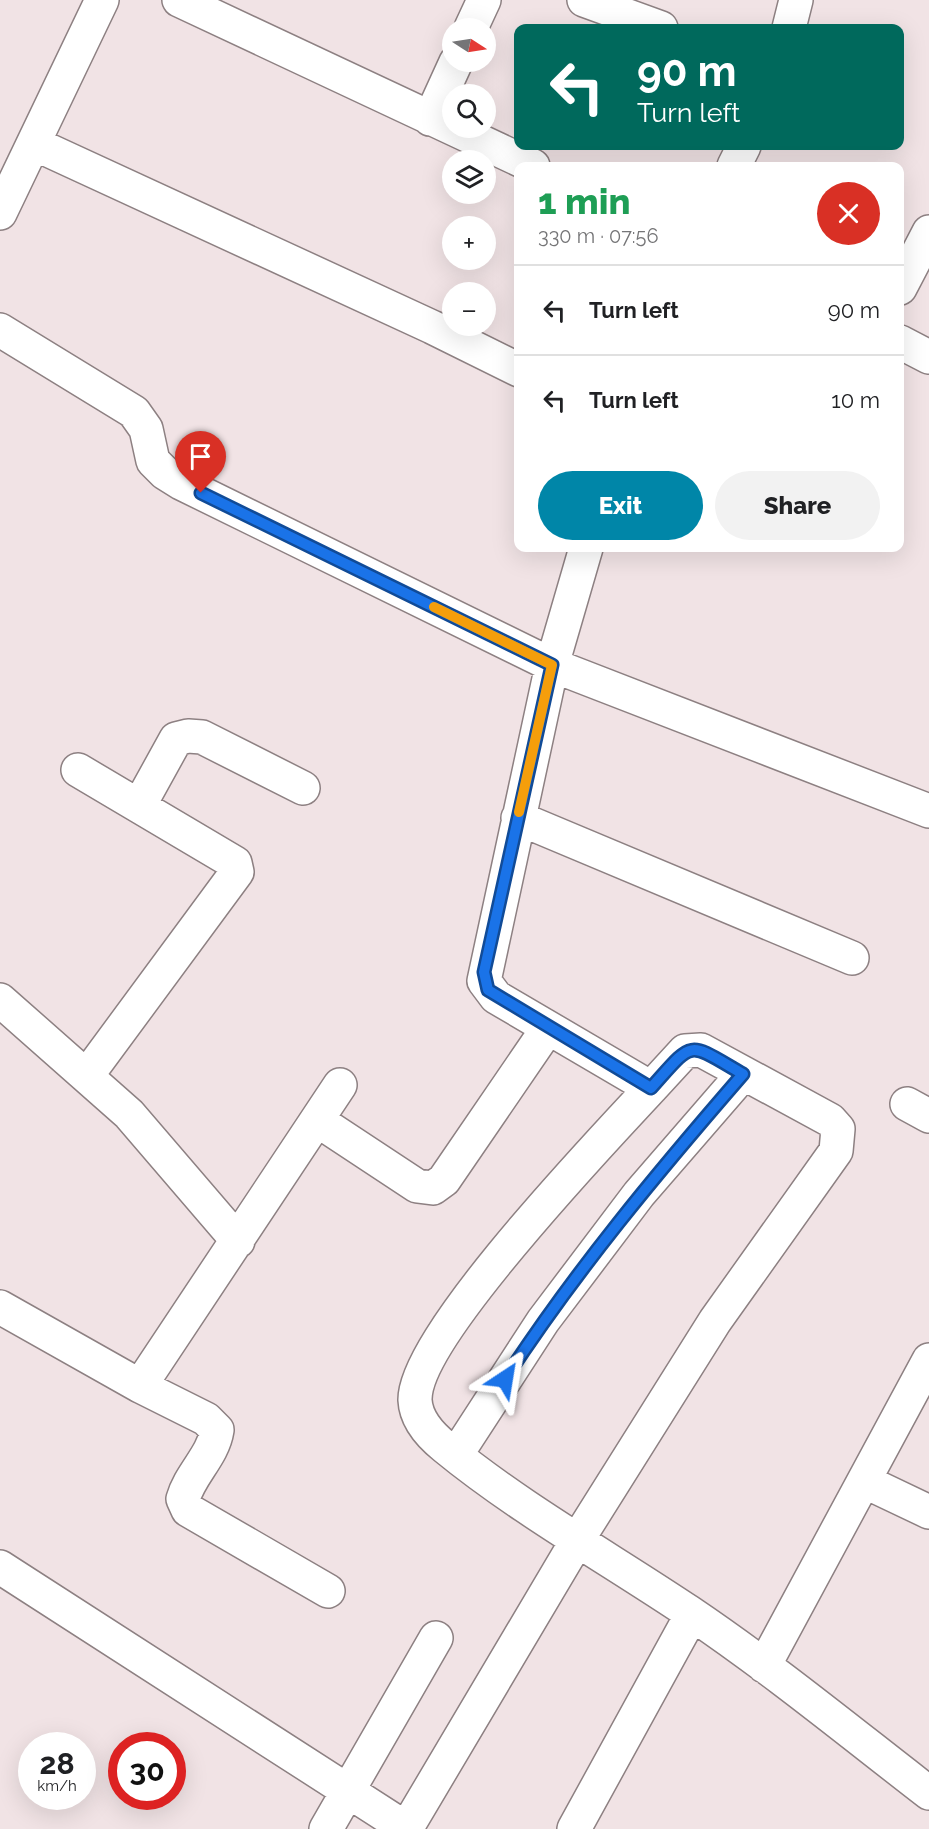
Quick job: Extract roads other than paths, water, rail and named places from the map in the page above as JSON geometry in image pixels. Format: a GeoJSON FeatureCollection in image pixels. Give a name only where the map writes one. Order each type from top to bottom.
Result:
{"type":"FeatureCollection","features":[{"type":"Feature","properties":{"kind":"street"},"geometry":{"type":"LineString","coordinates":[[0,213],[102,0]]}},
{"type":"Feature","properties":{"kind":"street"},"geometry":{"type":"LineString","coordinates":[[179,0],[524,162]]}},
{"type":"Feature","properties":{"kind":"street"},"geometry":{"type":"LineString","coordinates":[[476,18],[484,0]]}},
{"type":"Feature","properties":{"kind":"street"},"geometry":{"type":"LineString","coordinates":[[585,0],[650,24]]}},
{"type":"Feature","properties":{"kind":"street"},"geometry":{"type":"LineString","coordinates":[[790,24],[796,0]]}},
{"type":"Feature","properties":{"kind":"street"},"geometry":{"type":"LineString","coordinates":[[430,118],[451,72]]}},
{"type":"Feature","properties":{"kind":"street"},"geometry":{"type":"LineString","coordinates":[[35,144],[432,327],[514,368]]}},
{"type":"Feature","properties":{"kind":"street"},"geometry":{"type":"LineString","coordinates":[[904,280],[929,232]]}},
{"type":"Feature","properties":{"kind":"street"},"geometry":{"type":"LineString","coordinates":[[0,330],[134,412],[146,429],[153,461],[165,473],[181,483],[552,665],[929,811]]}},
{"type":"Feature","properties":{"kind":"street"},"geometry":{"type":"LineString","coordinates":[[904,344],[929,357]]}},
{"type":"Feature","properties":{"kind":"street"},"geometry":{"type":"LineString","coordinates":[[585,552],[552,665],[484,981],[496,997],[651,1088]]}},
{"type":"Feature","properties":{"kind":"street"},"geometry":{"type":"LineString","coordinates":[[140,806],[176,740],[188,736],[202,737],[303,788]]}},
{"type":"Feature","properties":{"kind":"street"},"geometry":{"type":"LineString","coordinates":[[78,770],[235,862],[237,872],[88,1074]]}},
{"type":"Feature","properties":{"kind":"street"},"geometry":{"type":"LineString","coordinates":[[518,818],[852,958]]}},
{"type":"Feature","properties":{"kind":"street"},"geometry":{"type":"LineString","coordinates":[[0,1000],[88,1074],[129,1114],[238,1241]]}},
{"type":"Feature","properties":{"kind":"street"},"geometry":{"type":"LineString","coordinates":[[317,1120],[417,1186],[434,1188],[444,1180],[548,1028]]}},
{"type":"Feature","properties":{"kind":"street"},"geometry":{"type":"LineString","coordinates":[[0,1567],[407,1829],[578,1539],[715,1321],[836,1151],[838,1129],[830,1120],[701,1050],[684,1051],[516,1237],[423,1366],[415,1398],[417,1415],[443,1445],[456,1455],[578,1539],[692,1614],[929,1792]]}},
{"type":"Feature","properties":{"kind":"street"},"geometry":{"type":"LineString","coordinates":[[456,1455],[543,1321],[639,1194],[743,1074]]}},
{"type":"Feature","properties":{"kind":"street"},"geometry":{"type":"LineString","coordinates":[[140,1386],[340,1084]]}},
{"type":"Feature","properties":{"kind":"street"},"geometry":{"type":"LineString","coordinates":[[0,1307],[140,1386],[206,1419],[217,1430],[215,1444],[186,1488],[183,1499],[188,1510],[328,1591]]}},
{"type":"Feature","properties":{"kind":"street"},"geometry":{"type":"LineString","coordinates":[[764,1666],[866,1482],[929,1360]]}},
{"type":"Feature","properties":{"kind":"street"},"geometry":{"type":"LineString","coordinates":[[866,1482],[929,1512]]}},
{"type":"Feature","properties":{"kind":"street"},"geometry":{"type":"LineString","coordinates":[[574,1829],[692,1614]]}},
{"type":"Feature","properties":{"kind":"street"},"geometry":{"type":"LineString","coordinates":[[326,1829],[346,1790],[436,1638]]}}]}
